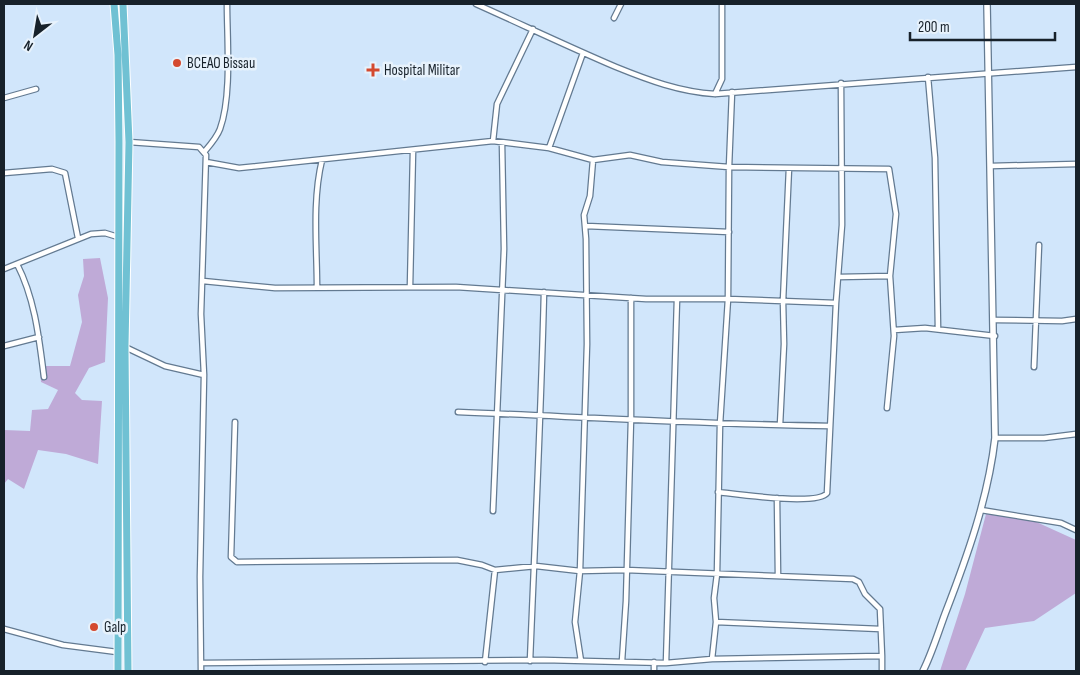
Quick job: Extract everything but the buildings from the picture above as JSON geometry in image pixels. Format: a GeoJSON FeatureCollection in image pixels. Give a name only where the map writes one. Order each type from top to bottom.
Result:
{"type":"FeatureCollection","features":[{"type":"Feature","properties":{"kind":"main road"},"geometry":{"type":"LineString","coordinates":[[114,4],[118,55],[118,671]]}},
{"type":"Feature","properties":{"kind":"main road"},"geometry":{"type":"LineString","coordinates":[[123,4],[129,142],[125,347],[128,671]]}},
{"type":"Feature","properties":{"kind":"street"},"geometry":{"type":"LineString","coordinates":[[201,671],[200,577],[204,375],[201,314],[205,151],[218,134],[223,114],[228,43],[227,4]]}},
{"type":"Feature","properties":{"kind":"street"},"geometry":{"type":"LineString","coordinates":[[476,4],[583,53],[652,81],[693,93],[715,94],[928,76],[1076,67]]}},
{"type":"Feature","properties":{"kind":"street"},"geometry":{"type":"LineString","coordinates":[[614,18],[621,4]]}},
{"type":"Feature","properties":{"kind":"street"},"geometry":{"type":"LineString","coordinates":[[715,94],[722,79],[722,4]]}},
{"type":"Feature","properties":{"kind":"street"},"geometry":{"type":"LineString","coordinates":[[923,671],[966,560],[991,471],[995,438],[995,320],[987,4]]}},
{"type":"Feature","properties":{"kind":"street"},"geometry":{"type":"LineString","coordinates":[[493,141],[497,104],[533,29]]}},
{"type":"Feature","properties":{"kind":"street"},"geometry":{"type":"LineString","coordinates":[[549,148],[583,53]]}},
{"type":"Feature","properties":{"kind":"street"},"geometry":{"type":"LineString","coordinates":[[928,76],[935,158],[938,329]]}},
{"type":"Feature","properties":{"kind":"street"},"geometry":{"type":"LineString","coordinates":[[718,492],[777,498],[815,498],[826,495],[828,488],[829,426],[842,225],[840,169],[841,83]]}},
{"type":"Feature","properties":{"kind":"street"},"geometry":{"type":"LineString","coordinates":[[4,98],[36,89]]}},
{"type":"Feature","properties":{"kind":"street"},"geometry":{"type":"LineString","coordinates":[[712,659],[716,622],[714,598],[717,574],[720,424],[728,299],[729,167],[732,92]]}},
{"type":"Feature","properties":{"kind":"street"},"geometry":{"type":"LineString","coordinates":[[206,162],[239,168],[493,141],[549,148],[593,160],[630,155],[662,162],[729,167],[884,168],[891,172],[896,214],[890,276],[894,330],[887,408]]}},
{"type":"Feature","properties":{"kind":"street"},"geometry":{"type":"LineString","coordinates":[[129,142],[193,146],[205,151]]}},
{"type":"Feature","properties":{"kind":"street"},"geometry":{"type":"LineString","coordinates":[[493,511],[504,221],[502,143]]}},
{"type":"Feature","properties":{"kind":"street"},"geometry":{"type":"LineString","coordinates":[[410,287],[413,151]]}},
{"type":"Feature","properties":{"kind":"street"},"geometry":{"type":"LineString","coordinates":[[317,288],[316,223],[318,175],[322,160]]}},
{"type":"Feature","properties":{"kind":"street"},"geometry":{"type":"LineString","coordinates":[[581,661],[575,622],[580,571],[585,416],[587,294],[584,210],[590,196],[593,160]]}},
{"type":"Feature","properties":{"kind":"street"},"geometry":{"type":"LineString","coordinates":[[991,166],[1076,164]]}},
{"type":"Feature","properties":{"kind":"street"},"geometry":{"type":"LineString","coordinates":[[780,425],[784,344],[783,301],[790,168]]}},
{"type":"Feature","properties":{"kind":"street"},"geometry":{"type":"LineString","coordinates":[[4,173],[52,169],[65,173],[78,238]]}},
{"type":"Feature","properties":{"kind":"street"},"geometry":{"type":"LineString","coordinates":[[586,226],[729,232]]}},
{"type":"Feature","properties":{"kind":"street"},"geometry":{"type":"LineString","coordinates":[[4,269],[78,238],[99,233],[118,237]]}},
{"type":"Feature","properties":{"kind":"street"},"geometry":{"type":"LineString","coordinates":[[1034,367],[1038,321],[1039,245]]}},
{"type":"Feature","properties":{"kind":"street"},"geometry":{"type":"LineString","coordinates":[[16,264],[29,294],[39,337],[44,377]]}},
{"type":"Feature","properties":{"kind":"street"},"geometry":{"type":"LineString","coordinates":[[839,277],[890,276]]}},
{"type":"Feature","properties":{"kind":"street"},"geometry":{"type":"LineString","coordinates":[[203,281],[276,288],[410,287],[587,294],[631,298],[836,303]]}},
{"type":"Feature","properties":{"kind":"street"},"geometry":{"type":"LineString","coordinates":[[530,661],[536,566],[536,473],[541,415],[544,292]]}},
{"type":"Feature","properties":{"kind":"street"},"geometry":{"type":"LineString","coordinates":[[622,661],[631,419],[631,298]]}},
{"type":"Feature","properties":{"kind":"street"},"geometry":{"type":"LineString","coordinates":[[666,663],[676,298]]}},
{"type":"Feature","properties":{"kind":"street"},"geometry":{"type":"LineString","coordinates":[[995,320],[1076,320]]}},
{"type":"Feature","properties":{"kind":"street"},"geometry":{"type":"LineString","coordinates":[[894,330],[914,328],[938,329],[995,336]]}},
{"type":"Feature","properties":{"kind":"street"},"geometry":{"type":"LineString","coordinates":[[4,346],[39,337]]}},
{"type":"Feature","properties":{"kind":"street"},"geometry":{"type":"LineString","coordinates":[[125,347],[165,366],[204,375]]}},
{"type":"Feature","properties":{"kind":"street"},"geometry":{"type":"LineString","coordinates":[[458,412],[585,416],[720,424],[829,426]]}},
{"type":"Feature","properties":{"kind":"street"},"geometry":{"type":"LineString","coordinates":[[235,422],[231,557],[238,562],[457,560],[482,565],[495,570],[536,566],[580,571],[670,571],[857,580],[864,594],[879,608],[882,671]]}},
{"type":"Feature","properties":{"kind":"street"},"geometry":{"type":"LineString","coordinates":[[995,438],[1044,438],[1076,434]]}},
{"type":"Feature","properties":{"kind":"street"},"geometry":{"type":"LineString","coordinates":[[777,498],[778,576]]}},
{"type":"Feature","properties":{"kind":"street"},"geometry":{"type":"LineString","coordinates":[[981,510],[1061,524],[1076,530]]}},
{"type":"Feature","properties":{"kind":"street"},"geometry":{"type":"LineString","coordinates":[[486,662],[495,570]]}},
{"type":"Feature","properties":{"kind":"street"},"geometry":{"type":"LineString","coordinates":[[716,622],[880,629]]}},
{"type":"Feature","properties":{"kind":"street"},"geometry":{"type":"LineString","coordinates":[[4,629],[63,645],[117,652]]}},
{"type":"Feature","properties":{"kind":"street"},"geometry":{"type":"LineString","coordinates":[[202,663],[530,661],[666,663],[712,659],[882,656]]}},
{"type":"Feature","properties":{"kind":"street"},"geometry":{"type":"LineString","coordinates":[[654,662],[654,671]]}},
{"type":"Feature","properties":{"kind":"shaded area"},"geometry":{"type":"Polygon","coordinates":[[[100,258],[108,298],[105,362],[89,368],[75,393],[82,400],[102,401],[98,464],[66,454],[38,450],[24,489],[8,479],[4,484],[4,430],[30,431],[32,410],[48,409],[58,390],[41,382],[40,366],[70,366],[82,322],[78,295],[84,276],[83,259],[100,258]]]}},
{"type":"Feature","properties":{"kind":"shaded area"},"geometry":{"type":"Polygon","coordinates":[[[986,514],[1032,520],[1076,540],[1076,593],[1034,621],[985,628],[965,671],[940,671],[965,594],[986,514]]]}},
{"type":"Feature","properties":{"kind":"place","name":"BCEAO Bissau"},"geometry":{"type":"Point","coordinates":[177,63]}},
{"type":"Feature","properties":{"kind":"place","name":"Hospital Militar"},"geometry":{"type":"Point","coordinates":[373,70]}},
{"type":"Feature","properties":{"kind":"place","name":"Galp"},"geometry":{"type":"Point","coordinates":[94,627]}}]}
